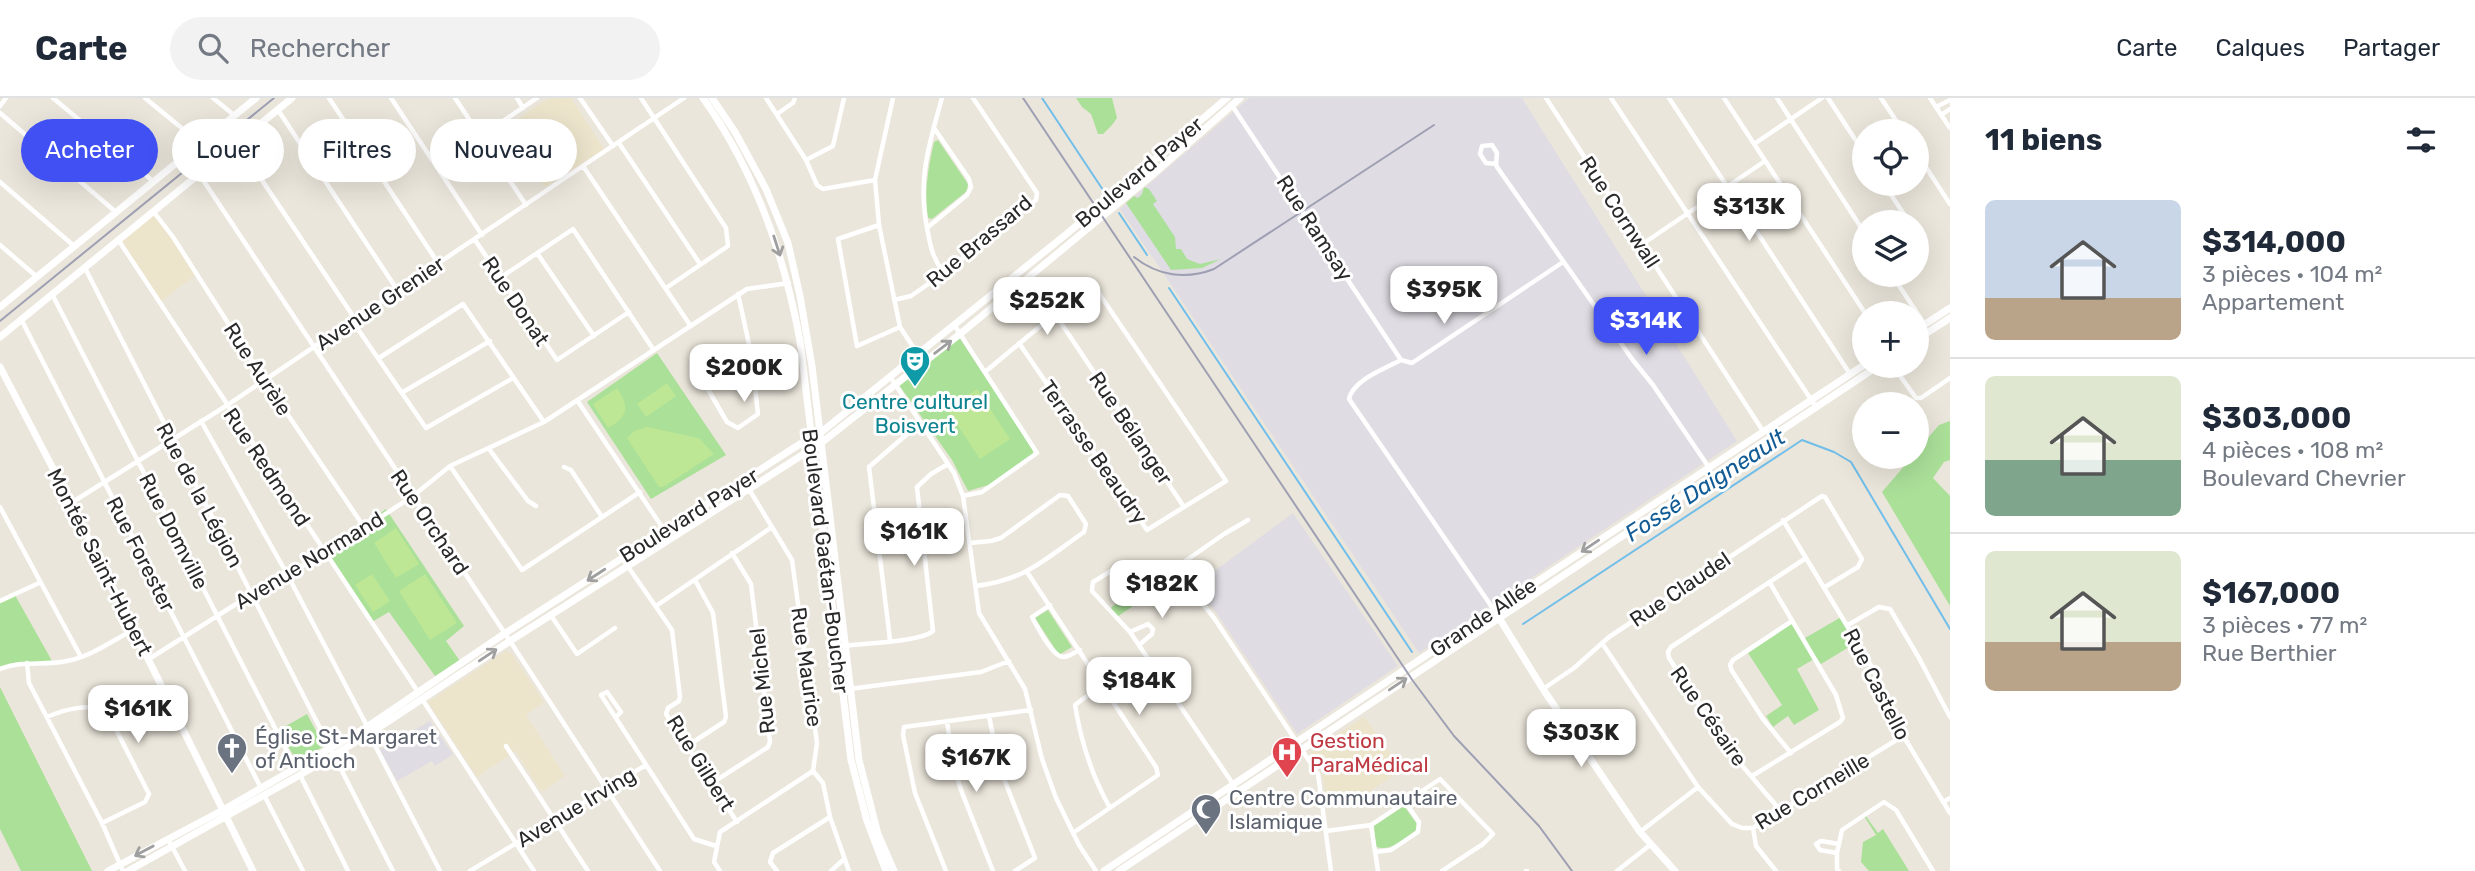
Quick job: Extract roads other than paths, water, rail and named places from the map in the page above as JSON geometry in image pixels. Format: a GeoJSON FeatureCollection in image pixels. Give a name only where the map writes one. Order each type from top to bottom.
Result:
{"type":"FeatureCollection","features":[{"type":"Feature","properties":{"kind":"street"},"geometry":{"type":"LineString","coordinates":[[0,106],[6,98]]}},
{"type":"Feature","properties":{"kind":"street"},"geometry":{"type":"LineString","coordinates":[[53,98],[78,119]]}},
{"type":"Feature","properties":{"kind":"street"},"geometry":{"type":"LineString","coordinates":[[145,98],[172,120]]}},
{"type":"Feature","properties":{"kind":"street"},"geometry":{"type":"LineString","coordinates":[[213,98],[234,116]]}},
{"type":"Feature","properties":{"kind":"street"},"geometry":{"type":"LineString","coordinates":[[230,119],[256,98]]}},
{"type":"Feature","properties":{"kind":"street"},"geometry":{"type":"LineString","coordinates":[[267,119],[292,98]]}},
{"type":"Feature","properties":{"kind":"street"},"geometry":{"type":"LineString","coordinates":[[329,98],[438,263]]}},
{"type":"Feature","properties":{"kind":"street","name":"Rue Donat"},"geometry":{"type":"LineString","coordinates":[[391,98],[482,235]]}},
{"type":"Feature","properties":{"kind":"street"},"geometry":{"type":"LineString","coordinates":[[455,98],[469,119]]}},
{"type":"Feature","properties":{"kind":"street"},"geometry":{"type":"LineString","coordinates":[[517,98],[523,107]]}},
{"type":"Feature","properties":{"kind":"street"},"geometry":{"type":"LineString","coordinates":[[506,119],[537,98]]}},
{"type":"Feature","properties":{"kind":"street"},"geometry":{"type":"LineString","coordinates":[[580,98],[613,146]]}},
{"type":"Feature","properties":{"kind":"street"},"geometry":{"type":"LineString","coordinates":[[641,98],[726,228],[728,246],[666,288]]}},
{"type":"Feature","properties":{"kind":"street","name":"Avenue Grenier"},"geometry":{"type":"LineString","coordinates":[[71,503],[265,381],[684,98]]}},
{"type":"Feature","properties":{"kind":"street","name":"Boulevard Gaétan-Boucher"},"geometry":{"type":"LineString","coordinates":[[703,98],[750,177],[765,210],[788,284],[800,341],[811,449],[828,535]]}},
{"type":"Feature","properties":{"kind":"street","name":"Boulevard Gaétan-Boucher"},"geometry":{"type":"LineString","coordinates":[[712,98],[735,132],[766,189],[788,243],[797,282],[821,443],[843,690],[858,792],[886,871]]}},
{"type":"Feature","properties":{"kind":"street"},"geometry":{"type":"LineString","coordinates":[[766,98],[806,160],[817,185],[823,190],[875,180]]}},
{"type":"Feature","properties":{"kind":"street"},"geometry":{"type":"LineString","coordinates":[[778,114],[793,103],[795,98]]}},
{"type":"Feature","properties":{"kind":"street"},"geometry":{"type":"LineString","coordinates":[[806,160],[833,146],[844,98]]}},
{"type":"Feature","properties":{"kind":"street"},"geometry":{"type":"LineString","coordinates":[[892,98],[875,180],[879,225],[900,327],[921,358]]}},
{"type":"Feature","properties":{"kind":"street"},"geometry":{"type":"LineString","coordinates":[[942,98],[923,173],[922,200],[933,259],[944,273]]}},
{"type":"Feature","properties":{"kind":"street","name":"Rue Brassard"},"geometry":{"type":"LineString","coordinates":[[894,300],[911,296],[944,273],[1035,200],[1037,194],[973,98]]}},
{"type":"Feature","properties":{"kind":"street","name":"Boulevard Payer"},"geometry":{"type":"LineString","coordinates":[[108,871],[124,869],[298,772],[670,539],[819,434],[891,378],[960,334],[1229,101],[1240,98]]}},
{"type":"Feature","properties":{"kind":"street","name":"Rue Cornwall"},"geometry":{"type":"LineString","coordinates":[[1546,98],[1763,431]]}},
{"type":"Feature","properties":{"kind":"street"},"geometry":{"type":"LineString","coordinates":[[1611,98],[1816,407]]}},
{"type":"Feature","properties":{"kind":"street"},"geometry":{"type":"LineString","coordinates":[[1669,98],[1850,374]]}},
{"type":"Feature","properties":{"kind":"street"},"geometry":{"type":"LineString","coordinates":[[1724,98],[1858,301]]}},
{"type":"Feature","properties":{"kind":"street"},"geometry":{"type":"LineString","coordinates":[[1777,98],[1852,214]]}},
{"type":"Feature","properties":{"kind":"street"},"geometry":{"type":"LineString","coordinates":[[1754,144],[1822,98]]}},
{"type":"Feature","properties":{"kind":"street"},"geometry":{"type":"LineString","coordinates":[[1828,98],[1852,135]]}},
{"type":"Feature","properties":{"kind":"street"},"geometry":{"type":"LineString","coordinates":[[1881,98],[1895,119]]}},
{"type":"Feature","properties":{"kind":"street"},"geometry":{"type":"LineString","coordinates":[[1930,98],[1950,128]]}},
{"type":"Feature","properties":{"kind":"street"},"geometry":{"type":"LineString","coordinates":[[1936,107],[1950,100]]}},
{"type":"Feature","properties":{"kind":"street","name":"Rue Ramsay"},"geometry":{"type":"LineString","coordinates":[[1229,101],[1401,360]]}},
{"type":"Feature","properties":{"kind":"street"},"geometry":{"type":"LineString","coordinates":[[1941,115],[1950,109]]}},
{"type":"Feature","properties":{"kind":"street"},"geometry":{"type":"LineString","coordinates":[[278,110],[398,290]]}},
{"type":"Feature","properties":{"kind":"street"},"geometry":{"type":"LineString","coordinates":[[0,113],[117,213]]}},
{"type":"Feature","properties":{"kind":"street"},"geometry":{"type":"LineString","coordinates":[[926,228],[967,195],[971,187],[969,179],[934,128]]}},
{"type":"Feature","properties":{"kind":"street"},"geometry":{"type":"LineString","coordinates":[[619,142],[700,264]]}},
{"type":"Feature","properties":{"kind":"street"},"geometry":{"type":"LineString","coordinates":[[1496,164],[1486,163],[1480,155],[1482,146],[1492,145],[1497,153],[1496,164],[1636,366],[1653,385],[1713,475]]}},
{"type":"Feature","properties":{"kind":"street"},"geometry":{"type":"LineString","coordinates":[[1641,245],[1765,161]]}},
{"type":"Feature","properties":{"kind":"street"},"geometry":{"type":"LineString","coordinates":[[583,166],[690,325]]}},
{"type":"Feature","properties":{"kind":"street"},"geometry":{"type":"LineString","coordinates":[[158,179],[172,167]]}},
{"type":"Feature","properties":{"kind":"street"},"geometry":{"type":"LineString","coordinates":[[1929,172],[1950,204]]}},
{"type":"Feature","properties":{"kind":"street"},"geometry":{"type":"LineString","coordinates":[[0,182],[75,246]]}},
{"type":"Feature","properties":{"kind":"street"},"geometry":{"type":"LineString","coordinates":[[2,302],[155,182]]}},
{"type":"Feature","properties":{"kind":"street"},"geometry":{"type":"LineString","coordinates":[[0,337],[189,182]]}},
{"type":"Feature","properties":{"kind":"street","name":"Rue Orchard"},"geometry":{"type":"LineString","coordinates":[[204,182],[660,871]]}},
{"type":"Feature","properties":{"kind":"street"},"geometry":{"type":"LineString","coordinates":[[263,182],[353,316],[353,322],[426,428],[513,378]]}},
{"type":"Feature","properties":{"kind":"street"},"geometry":{"type":"LineString","coordinates":[[511,182],[526,205]]}},
{"type":"Feature","properties":{"kind":"street","name":"Rue Aurèle"},"geometry":{"type":"LineString","coordinates":[[153,212],[173,237],[265,381],[364,527]]}},
{"type":"Feature","properties":{"kind":"street"},"geometry":{"type":"LineString","coordinates":[[879,225],[838,239],[857,346],[900,327]]}},
{"type":"Feature","properties":{"kind":"street"},"geometry":{"type":"LineString","coordinates":[[500,278],[573,229],[653,349]]}},
{"type":"Feature","properties":{"kind":"street","name":"Rue Redmond"},"geometry":{"type":"LineString","coordinates":[[118,240],[534,871]]}},
{"type":"Feature","properties":{"kind":"street","name":"Rue Donat"},"geometry":{"type":"LineString","coordinates":[[475,240],[557,360],[628,312]]}},
{"type":"Feature","properties":{"kind":"street","name":"Boulevard Payer"},"geometry":{"type":"LineString","coordinates":[[420,696],[504,634],[665,530],[821,443],[896,386],[955,326],[1065,241]]}},
{"type":"Feature","properties":{"kind":"street"},"geometry":{"type":"LineString","coordinates":[[0,245],[37,277]]}},
{"type":"Feature","properties":{"kind":"street"},"geometry":{"type":"LineString","coordinates":[[537,253],[594,336]]}},
{"type":"Feature","properties":{"kind":"street"},"geometry":{"type":"LineString","coordinates":[[1563,262],[1412,363],[1401,360],[1364,381],[1350,393],[1349,398],[1499,617],[1640,832],[1675,871]]}},
{"type":"Feature","properties":{"kind":"street","name":"Rue de la Légion"},"geometry":{"type":"LineString","coordinates":[[85,268],[393,871]]}},
{"type":"Feature","properties":{"kind":"street","name":"Avenue Normand"},"geometry":{"type":"LineString","coordinates":[[149,659],[252,594],[325,553],[413,496],[450,466],[544,422],[738,294],[747,289],[797,282]]}},
{"type":"Feature","properties":{"kind":"street","name":"Terrasse Beaudry"},"geometry":{"type":"LineString","coordinates":[[1019,343],[1147,530],[1226,481],[1092,283],[1055,314]]}},
{"type":"Feature","properties":{"kind":"street","name":"Rue Domville"},"geometry":{"type":"LineString","coordinates":[[52,294],[348,871]]}},
{"type":"Feature","properties":{"kind":"street"},"geometry":{"type":"LineString","coordinates":[[738,294],[751,353],[758,414],[738,428],[727,422],[699,374],[736,351],[751,353]]}},
{"type":"Feature","properties":{"kind":"street"},"geometry":{"type":"LineString","coordinates":[[379,358],[463,304],[544,422]]}},
{"type":"Feature","properties":{"kind":"street"},"geometry":{"type":"LineString","coordinates":[[1929,322],[1950,308]]}},
{"type":"Feature","properties":{"kind":"street"},"geometry":{"type":"LineString","coordinates":[[985,372],[1055,314]]}},
{"type":"Feature","properties":{"kind":"street","name":"Rue Bélanger"},"geometry":{"type":"LineString","coordinates":[[1055,314],[1184,507]]}},
{"type":"Feature","properties":{"kind":"street"},"geometry":{"type":"LineString","coordinates":[[1929,332],[1950,318]]}},
{"type":"Feature","properties":{"kind":"street","name":"Rue Forester"},"geometry":{"type":"LineString","coordinates":[[21,319],[303,871]]}},
{"type":"Feature","properties":{"kind":"street"},"geometry":{"type":"LineString","coordinates":[[955,326],[1037,453],[982,492],[963,496]]}},
{"type":"Feature","properties":{"kind":"street"},"geometry":{"type":"LineString","coordinates":[[403,392],[490,341]]}},
{"type":"Feature","properties":{"kind":"street","name":"Montée Saint-Hubert"},"geometry":{"type":"LineString","coordinates":[[0,368],[71,503],[253,871]]}},
{"type":"Feature","properties":{"kind":"street","name":"Grande Allée"},"geometry":{"type":"LineString","coordinates":[[1104,871],[1850,374]]}},
{"type":"Feature","properties":{"kind":"street"},"geometry":{"type":"LineString","coordinates":[[891,378],[948,464],[963,496],[979,613],[1025,688],[1042,758],[1056,798],[1096,871]]}},
{"type":"Feature","properties":{"kind":"street","name":"Grande Allée"},"geometry":{"type":"LineString","coordinates":[[1119,871],[1860,378]]}},
{"type":"Feature","properties":{"kind":"street"},"geometry":{"type":"LineString","coordinates":[[1902,378],[1916,398],[1950,378]]}},
{"type":"Feature","properties":{"kind":"street"},"geometry":{"type":"LineString","coordinates":[[578,400],[670,539]]}},
{"type":"Feature","properties":{"kind":"street"},"geometry":{"type":"LineString","coordinates":[[853,407],[859,414]]}},
{"type":"Feature","properties":{"kind":"street"},"geometry":{"type":"LineString","coordinates":[[201,421],[287,574],[440,871]]}},
{"type":"Feature","properties":{"kind":"street"},"geometry":{"type":"LineString","coordinates":[[890,640],[869,467],[920,423]]}},
{"type":"Feature","properties":{"kind":"street"},"geometry":{"type":"LineString","coordinates":[[488,449],[528,500],[536,506]]}},
{"type":"Feature","properties":{"kind":"street"},"geometry":{"type":"LineString","coordinates":[[797,457],[805,458],[815,470]]}},
{"type":"Feature","properties":{"kind":"street"},"geometry":{"type":"LineString","coordinates":[[841,646],[914,639],[933,631],[917,487],[948,464]]}},
{"type":"Feature","properties":{"kind":"street"},"geometry":{"type":"LineString","coordinates":[[450,466],[522,570],[640,492]]}},
{"type":"Feature","properties":{"kind":"street"},"geometry":{"type":"LineString","coordinates":[[564,467],[571,470],[603,517]]}},
{"type":"Feature","properties":{"kind":"street","name":"Rue Maurice"},"geometry":{"type":"LineString","coordinates":[[745,485],[792,560],[817,743],[813,771],[822,783],[847,870]]}},
{"type":"Feature","properties":{"kind":"street"},"geometry":{"type":"LineString","coordinates":[[971,543],[1001,538],[1060,495],[1068,496],[1086,524],[1084,532],[1027,572],[1005,582],[975,586]]}},
{"type":"Feature","properties":{"kind":"street","name":"Rue Claudel"},"geometry":{"type":"LineString","coordinates":[[1544,689],[1574,668],[1602,643],[1822,496],[1862,559],[1858,567],[1825,587]]}},
{"type":"Feature","properties":{"kind":"street"},"geometry":{"type":"LineString","coordinates":[[0,507],[81,657]]}},
{"type":"Feature","properties":{"kind":"street"},"geometry":{"type":"LineString","coordinates":[[1233,784],[1130,632],[1092,591],[1093,582],[1126,562],[1144,582],[1151,585],[1248,520]]}},
{"type":"Feature","properties":{"kind":"street","name":"Rue Castello"},"geometry":{"type":"LineString","coordinates":[[1783,520],[1875,672],[1890,714],[1950,813]]}},
{"type":"Feature","properties":{"kind":"street"},"geometry":{"type":"LineString","coordinates":[[656,606],[772,527]]}},
{"type":"Feature","properties":{"kind":"street","name":"Rue Michel"},"geometry":{"type":"LineString","coordinates":[[712,783],[768,747],[770,742],[751,584],[732,553]]}},
{"type":"Feature","properties":{"kind":"street","name":"Rue Gilbert"},"geometry":{"type":"LineString","coordinates":[[622,558],[672,629],[680,697],[679,701],[668,708],[666,714],[737,822]]}},
{"type":"Feature","properties":{"kind":"street","name":"Rue Césaire"},"geometry":{"type":"LineString","coordinates":[[1780,810],[1733,755],[1669,658],[1668,652],[1671,647],[1806,558]]}},
{"type":"Feature","properties":{"kind":"street"},"geometry":{"type":"LineString","coordinates":[[1175,569],[1214,618],[1319,779],[1331,871]]}},
{"type":"Feature","properties":{"kind":"street"},"geometry":{"type":"LineString","coordinates":[[1027,572],[1103,684],[1156,767],[1158,775],[1073,833]]}},
{"type":"Feature","properties":{"kind":"street"},"geometry":{"type":"LineString","coordinates":[[687,746],[724,722],[726,717],[713,612],[695,580]]}},
{"type":"Feature","properties":{"kind":"street"},"geometry":{"type":"LineString","coordinates":[[0,601],[39,583]]}},
{"type":"Feature","properties":{"kind":"street"},"geometry":{"type":"LineString","coordinates":[[1752,776],[1843,718],[1836,695],[1770,583]]}},
{"type":"Feature","properties":{"kind":"street"},"geometry":{"type":"LineString","coordinates":[[1050,606],[1032,617],[1049,646],[1058,656],[1065,657],[1080,650]]}},
{"type":"Feature","properties":{"kind":"street"},"geometry":{"type":"LineString","coordinates":[[1848,625],[1879,607],[1890,608],[1950,717]]}},
{"type":"Feature","properties":{"kind":"street"},"geometry":{"type":"LineString","coordinates":[[545,608],[577,654],[615,628]]}},
{"type":"Feature","properties":{"kind":"street"},"geometry":{"type":"LineString","coordinates":[[1791,753],[1763,719],[1730,665],[1733,660],[1792,621]]}},
{"type":"Feature","properties":{"kind":"street"},"geometry":{"type":"LineString","coordinates":[[1130,632],[1147,624],[1153,629],[1152,634],[1139,645]]}},
{"type":"Feature","properties":{"kind":"street"},"geometry":{"type":"LineString","coordinates":[[0,669],[13,664],[65,662],[81,657],[134,630]]}},
{"type":"Feature","properties":{"kind":"street","name":"Rue Corneille"},"geometry":{"type":"LineString","coordinates":[[1602,643],[1698,787],[1732,824],[1740,828],[1753,828],[1903,736]]}},
{"type":"Feature","properties":{"kind":"street","name":"Boulevard Gaétan-Boucher"},"geometry":{"type":"LineString","coordinates":[[841,646],[852,689],[862,778],[878,834],[894,871]]}},
{"type":"Feature","properties":{"kind":"street"},"geometry":{"type":"LineString","coordinates":[[843,690],[981,672],[1009,661]]}},
{"type":"Feature","properties":{"kind":"street"},"geometry":{"type":"LineString","coordinates":[[27,663],[29,683],[124,869]]}},
{"type":"Feature","properties":{"kind":"street"},"geometry":{"type":"LineString","coordinates":[[1103,684],[1075,705],[1084,751],[1109,806]]}},
{"type":"Feature","properties":{"kind":"street"},"geometry":{"type":"LineString","coordinates":[[616,717],[621,712],[607,692],[601,695],[694,839],[716,846]]}},
{"type":"Feature","properties":{"kind":"street"},"geometry":{"type":"LineString","coordinates":[[47,717],[72,709],[100,708],[107,712],[149,793],[145,802],[102,823]]}},
{"type":"Feature","properties":{"kind":"street"},"geometry":{"type":"LineString","coordinates":[[946,871],[915,793],[903,735],[904,727],[1031,710]]}},
{"type":"Feature","properties":{"kind":"street"},"geometry":{"type":"LineString","coordinates":[[989,716],[999,766],[1035,858],[1014,871]]}},
{"type":"Feature","properties":{"kind":"street"},"geometry":{"type":"LineString","coordinates":[[947,721],[953,763],[961,790],[993,871]]}},
{"type":"Feature","properties":{"kind":"street"},"geometry":{"type":"LineString","coordinates":[[506,746],[589,871]]}},
{"type":"Feature","properties":{"kind":"street","name":"Avenue Irving"},"geometry":{"type":"LineString","coordinates":[[470,871],[646,765]]}},
{"type":"Feature","properties":{"kind":"street"},"geometry":{"type":"LineString","coordinates":[[720,871],[714,862],[720,832],[813,771]]}},
{"type":"Feature","properties":{"kind":"street"},"geometry":{"type":"LineString","coordinates":[[1326,831],[1371,825],[1440,779],[1492,831],[1491,838],[1442,871]]}},
{"type":"Feature","properties":{"kind":"street"},"geometry":{"type":"LineString","coordinates":[[1640,832],[1698,787]]}},
{"type":"Feature","properties":{"kind":"street"},"geometry":{"type":"LineString","coordinates":[[1943,802],[1950,798]]}},
{"type":"Feature","properties":{"kind":"street"},"geometry":{"type":"LineString","coordinates":[[1375,852],[1391,850],[1418,832],[1419,822],[1405,802]]}},
{"type":"Feature","properties":{"kind":"street"},"geometry":{"type":"LineString","coordinates":[[1839,871],[1837,853],[1842,830],[1884,802],[1896,810],[1933,871]]}},
{"type":"Feature","properties":{"kind":"street"},"geometry":{"type":"LineString","coordinates":[[777,871],[771,862],[773,853],[830,817]]}},
{"type":"Feature","properties":{"kind":"street"},"geometry":{"type":"LineString","coordinates":[[1371,825],[1378,871]]}},
{"type":"Feature","properties":{"kind":"street"},"geometry":{"type":"LineString","coordinates":[[1753,828],[1756,846],[1773,870]]}},
{"type":"Feature","properties":{"kind":"street"},"geometry":{"type":"LineString","coordinates":[[1837,853],[1820,850],[1816,844],[1821,841],[1839,844]]}},
{"type":"Feature","properties":{"kind":"street"},"geometry":{"type":"LineString","coordinates":[[170,842],[185,871]]}},
{"type":"Feature","properties":{"kind":"street"},"geometry":{"type":"LineString","coordinates":[[1617,871],[1650,845]]}},
{"type":"Feature","properties":{"kind":"street"},"geometry":{"type":"LineString","coordinates":[[831,871],[843,860]]}},
{"type":"Feature","properties":{"kind":"street"},"geometry":{"type":"LineString","coordinates":[[482,865],[485,871]]}},
{"type":"Feature","properties":{"kind":"waterway","name":"Fossé Daigneault"},"geometry":{"type":"LineString","coordinates":[[1042,98],[1103,190]]}},
{"type":"Feature","properties":{"kind":"waterway","name":"Fossé Daigneault"},"geometry":{"type":"LineString","coordinates":[[1119,213],[1147,255]]}},
{"type":"Feature","properties":{"kind":"waterway","name":"Fossé Daigneault"},"geometry":{"type":"LineString","coordinates":[[1169,288],[1412,652]]}},
{"type":"Feature","properties":{"kind":"waterway","name":"Fossé Daigneault"},"geometry":{"type":"LineString","coordinates":[[1523,624],[1802,440],[1834,452],[1851,462],[1950,629]]}},
{"type":"Feature","properties":{"kind":"railway"},"geometry":{"type":"LineString","coordinates":[[0,321],[274,98]]}},
{"type":"Feature","properties":{"kind":"railway"},"geometry":{"type":"LineString","coordinates":[[1023,98],[1413,681],[1454,736],[1539,826],[1572,871]]}},
{"type":"Feature","properties":{"kind":"railway"},"geometry":{"type":"LineString","coordinates":[[1134,257],[1153,268],[1172,274],[1193,274],[1214,269],[1434,125]]}},
{"type":"Feature","properties":{"kind":"place","name":"Centre culturel Boisvert"},"geometry":{"type":"Point","coordinates":[915,388]}},
{"type":"Feature","properties":{"kind":"place","name":"Église St-Margaret of Antioch"},"geometry":{"type":"Point","coordinates":[232,775]}},
{"type":"Feature","properties":{"kind":"place","name":"Gestion ParaMédical"},"geometry":{"type":"Point","coordinates":[1287,779]}},
{"type":"Feature","properties":{"kind":"place","name":"Centre Communautaire Islamique"},"geometry":{"type":"Point","coordinates":[1206,836]}}]}
